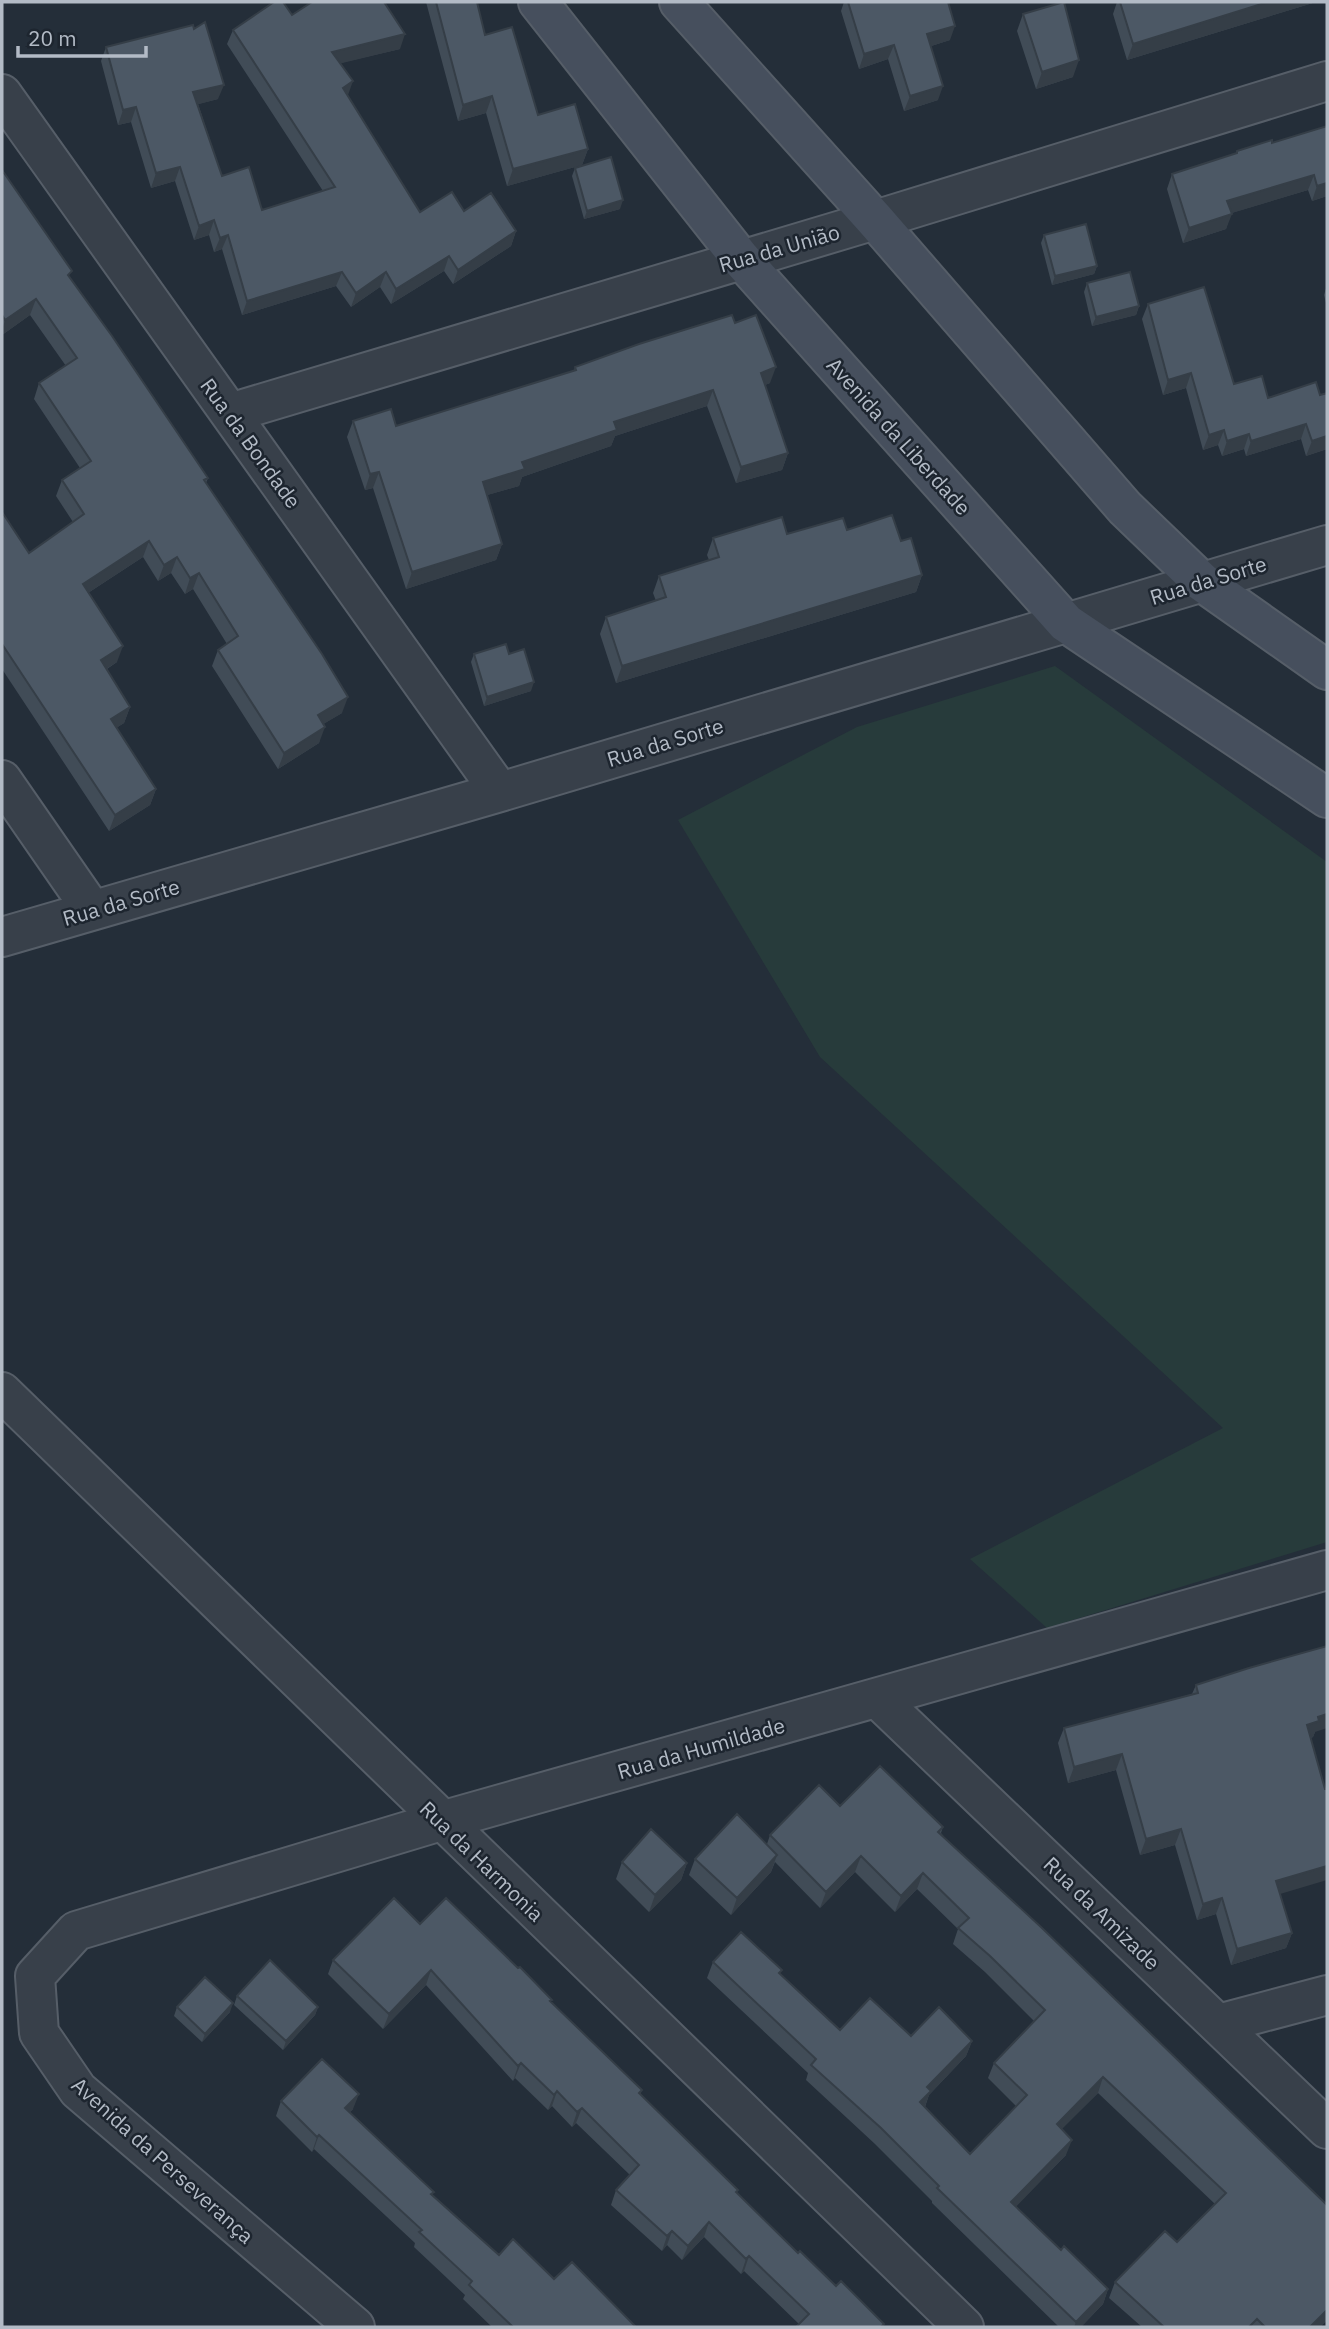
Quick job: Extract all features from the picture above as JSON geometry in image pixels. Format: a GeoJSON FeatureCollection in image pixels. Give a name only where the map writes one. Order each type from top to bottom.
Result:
{"type":"FeatureCollection","features":[{"type":"Feature","properties":{"kind":"street","name":"Avenida da Liberdade"},"geometry":{"type":"LineString","coordinates":[[538,2],[741,259],[1066,623],[1327,798]]}},
{"type":"Feature","properties":{"kind":"street"},"geometry":{"type":"LineString","coordinates":[[679,2],[875,220],[1125,508],[1202,582],[1327,670]]}},
{"type":"Feature","properties":{"kind":"street","name":"Rua da União"},"geometry":{"type":"LineString","coordinates":[[230,413],[875,220],[1327,81]]}},
{"type":"Feature","properties":{"kind":"street","name":"Rua da Bondade"},"geometry":{"type":"LineString","coordinates":[[2,94],[500,792]]}},
{"type":"Feature","properties":{"kind":"street","name":"Rua da Sorte"},"geometry":{"type":"LineString","coordinates":[[2,937],[500,792],[1327,545]]}},
{"type":"Feature","properties":{"kind":"street"},"geometry":{"type":"LineString","coordinates":[[2,780],[92,910]]}},
{"type":"Feature","properties":{"kind":"street","name":"Rua da Harmonia"},"geometry":{"type":"LineString","coordinates":[[2,1392],[964,2327]]}},
{"type":"Feature","properties":{"kind":"street","name":"Rua da Humildade"},"geometry":{"type":"LineString","coordinates":[[76,1931],[441,1821],[1327,1570]]}},
{"type":"Feature","properties":{"kind":"street","name":"Rua da Amizade"},"geometry":{"type":"LineString","coordinates":[[877,1698],[1327,2129]]}},
{"type":"Feature","properties":{"kind":"street","name":"Avenida da Perseverança"},"geometry":{"type":"LineString","coordinates":[[76,1931],[35,1976],[39,2033],[78,2090],[355,2327]]}},
{"type":"Feature","properties":{"kind":"street"},"geometry":{"type":"LineString","coordinates":[[1218,2024],[1327,1995]]}},
{"type":"Feature","properties":{"kind":"green space"},"geometry":{"type":"Polygon","coordinates":[[[1055,666],[1327,862],[1327,1542],[1047,1628],[970,1559],[1223,1428],[820,1057],[678,820],[857,727],[1055,666]]]}},
{"type":"Feature","properties":{"kind":"building"},"geometry":{"type":"Polygon","coordinates":[[[274,2],[283,2],[292,15],[312,2],[384,2],[405,34],[332,52],[353,81],[343,88],[420,212],[452,192],[464,211],[491,193],[516,231],[458,270],[449,256],[396,289],[386,272],[356,293],[342,272],[247,301],[228,235],[220,238],[214,220],[199,226],[180,167],[156,173],[136,107],[123,110],[106,47],[193,25],[194,29],[205,22],[224,85],[193,92],[222,176],[249,167],[262,210],[335,187],[233,30],[274,2]]]}},
{"type":"Feature","properties":{"kind":"building"},"geometry":{"type":"Polygon","coordinates":[[[436,2],[477,2],[485,35],[512,27],[538,115],[575,104],[588,149],[513,169],[492,96],[463,105],[436,2]]]}},
{"type":"Feature","properties":{"kind":"building"},"geometry":{"type":"Polygon","coordinates":[[[848,2],[948,2],[955,26],[927,34],[943,86],[910,96],[894,45],[864,54],[848,2]]]}},
{"type":"Feature","properties":{"kind":"building"},"geometry":{"type":"Polygon","coordinates":[[[1064,2],[1079,60],[1042,72],[1023,14],[1064,2]]]}},
{"type":"Feature","properties":{"kind":"building"},"geometry":{"type":"Polygon","coordinates":[[[1120,2],[1268,2],[1133,44],[1120,2]]]}},
{"type":"Feature","properties":{"kind":"building"},"geometry":{"type":"Polygon","coordinates":[[[1327,126],[1327,183],[1317,186],[1314,175],[1227,201],[1232,214],[1189,228],[1172,174],[1272,140],[1272,143],[1327,126]]]}},
{"type":"Feature","properties":{"kind":"building"},"geometry":{"type":"Polygon","coordinates":[[[611,157],[623,200],[587,211],[575,168],[611,157]]]}},
{"type":"Feature","properties":{"kind":"building"},"geometry":{"type":"Polygon","coordinates":[[[2,170],[72,271],[68,275],[208,478],[204,480],[322,654],[348,697],[318,715],[325,727],[284,753],[218,650],[238,636],[199,573],[190,578],[177,557],[164,565],[149,541],[83,584],[123,646],[101,660],[130,707],[111,719],[156,789],[115,815],[2,644],[2,512],[29,553],[84,514],[62,480],[91,461],[39,383],[77,358],[36,299],[5,320],[2,315],[2,170]]]}},
{"type":"Feature","properties":{"kind":"building"},"geometry":{"type":"Polygon","coordinates":[[[1086,224],[1097,266],[1055,276],[1044,235],[1086,224]]]}},
{"type":"Feature","properties":{"kind":"building"},"geometry":{"type":"Polygon","coordinates":[[[1130,272],[1139,306],[1096,317],[1087,283],[1130,272]]]}},
{"type":"Feature","properties":{"kind":"building"},"geometry":{"type":"Polygon","coordinates":[[[1204,287],[1234,384],[1262,376],[1268,398],[1316,382],[1320,395],[1327,393],[1327,436],[1312,441],[1306,424],[1251,441],[1249,434],[1227,441],[1224,430],[1209,435],[1191,373],[1168,380],[1148,304],[1204,287]]]}},
{"type":"Feature","properties":{"kind":"building"},"geometry":{"type":"Polygon","coordinates":[[[732,315],[735,323],[756,315],[776,367],[761,373],[788,453],[741,467],[713,390],[614,422],[617,430],[522,462],[525,469],[483,482],[502,544],[412,572],[379,472],[370,474],[353,421],[391,409],[396,426],[576,370],[575,367],[639,344],[732,315]]]}},
{"type":"Feature","properties":{"kind":"building"},"geometry":{"type":"Polygon","coordinates":[[[892,515],[901,541],[911,538],[922,575],[622,666],[606,617],[666,597],[659,576],[719,557],[713,538],[782,517],[787,534],[843,518],[847,530],[892,515]]]}},
{"type":"Feature","properties":{"kind":"building"},"geometry":{"type":"Polygon","coordinates":[[[506,644],[509,654],[524,649],[534,682],[487,697],[474,654],[506,644]]]}},
{"type":"Feature","properties":{"kind":"building"},"geometry":{"type":"Polygon","coordinates":[[[1327,1646],[1327,1714],[1318,1717],[1319,1721],[1307,1725],[1327,1789],[1327,1866],[1276,1881],[1292,1933],[1237,1949],[1222,1898],[1203,1904],[1181,1829],[1146,1839],[1122,1754],[1074,1767],[1064,1728],[1198,1693],[1196,1685],[1327,1646]]]}},
{"type":"Feature","properties":{"kind":"building"},"geometry":{"type":"Polygon","coordinates":[[[880,1766],[943,1827],[938,1832],[1042,1928],[1327,2205],[1327,2310],[1310,2327],[1265,2327],[1257,2319],[1249,2327],[1164,2327],[1115,2282],[1165,2231],[1177,2242],[1226,2193],[1103,2077],[1057,2124],[1072,2140],[1011,2202],[1061,2250],[1064,2246],[1108,2289],[1076,2322],[937,2188],[939,2186],[881,2128],[811,2065],[816,2059],[713,1962],[741,1932],[782,1970],[779,1973],[840,2030],[870,1998],[911,2036],[939,2007],[972,2041],[927,2087],[931,2091],[920,2102],[970,2154],[1027,2095],[994,2063],[1045,2010],[958,1928],[969,1918],[923,1873],[901,1896],[861,1856],[826,1892],[770,1835],[819,1785],[840,1806],[880,1766]]]}},
{"type":"Feature","properties":{"kind":"building"},"geometry":{"type":"Polygon","coordinates":[[[737,1814],[777,1855],[737,1898],[695,1859],[737,1814]]]}},
{"type":"Feature","properties":{"kind":"building"},"geometry":{"type":"Polygon","coordinates":[[[651,1829],[687,1863],[655,1895],[622,1862],[651,1829]]]}},
{"type":"Feature","properties":{"kind":"building"},"geometry":{"type":"Polygon","coordinates":[[[394,1898],[420,1924],[446,1898],[520,1967],[552,2000],[550,2001],[642,2090],[639,2093],[798,2253],[800,2251],[836,2286],[841,2281],[884,2324],[881,2327],[796,2327],[809,2314],[749,2256],[746,2259],[709,2222],[688,2246],[672,2231],[667,2236],[616,2190],[639,2165],[582,2108],[577,2112],[557,2091],[554,2095],[521,2063],[518,2066],[431,1970],[389,2014],[333,1960],[394,1898]]]}},
{"type":"Feature","properties":{"kind":"building"},"geometry":{"type":"Polygon","coordinates":[[[270,1960],[318,2007],[286,2041],[237,1996],[270,1960]]]}},
{"type":"Feature","properties":{"kind":"building"},"geometry":{"type":"Polygon","coordinates":[[[205,1977],[233,2003],[205,2034],[177,2007],[205,1977]]]}},
{"type":"Feature","properties":{"kind":"building"},"geometry":{"type":"Polygon","coordinates":[[[322,2059],[359,2094],[345,2108],[434,2192],[431,2194],[499,2255],[513,2239],[554,2279],[572,2262],[635,2326],[513,2327],[469,2285],[472,2281],[419,2232],[422,2230],[319,2135],[317,2137],[281,2101],[322,2059]]]}}]}
